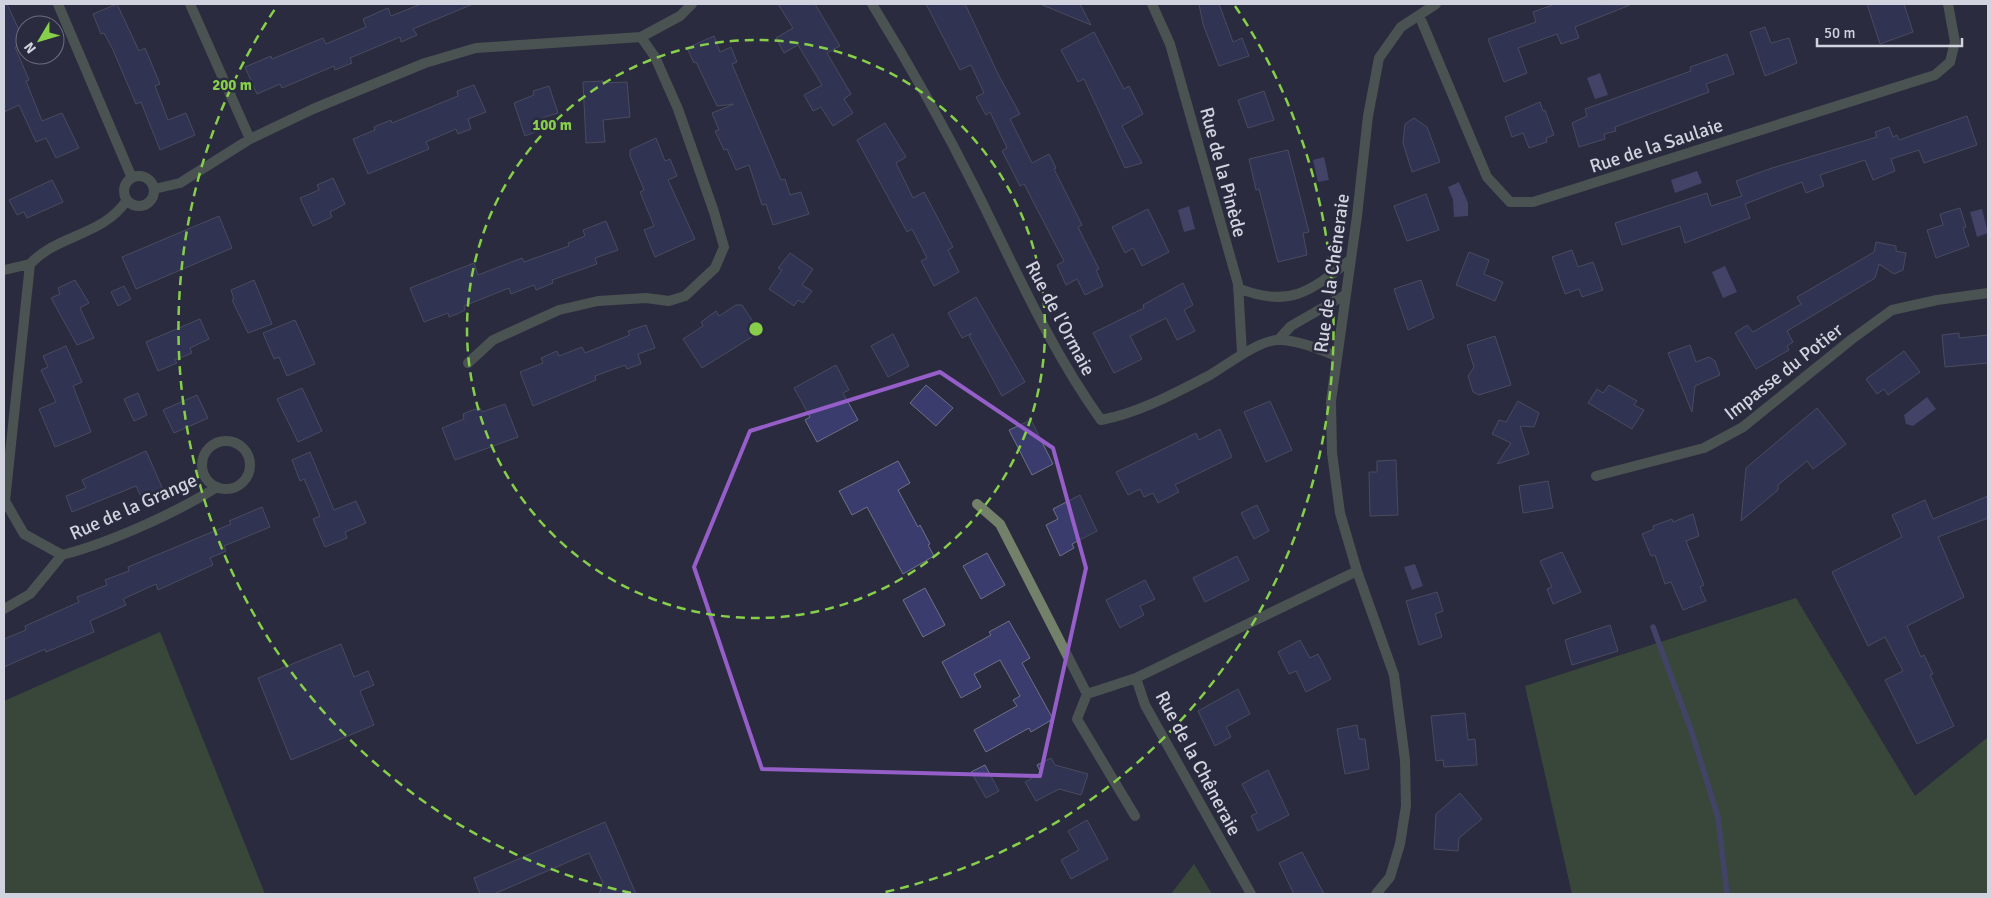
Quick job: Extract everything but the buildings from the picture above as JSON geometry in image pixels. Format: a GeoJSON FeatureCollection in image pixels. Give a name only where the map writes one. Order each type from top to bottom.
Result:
{"type":"FeatureCollection","features":[{"type":"Feature","properties":{"kind":"street"},"geometry":{"type":"LineString","coordinates":[[58,4],[132,178]]}},
{"type":"Feature","properties":{"kind":"street"},"geometry":{"type":"LineString","coordinates":[[190,4],[250,139]]}},
{"type":"Feature","properties":{"kind":"street"},"geometry":{"type":"LineString","coordinates":[[154,190],[180,183],[250,139],[313,109],[425,63],[476,48],[641,37],[680,16],[692,4]]}},
{"type":"Feature","properties":{"kind":"street","name":"Rue de l'Ormaie"},"geometry":{"type":"LineString","coordinates":[[872,4],[902,52],[1074,382],[1101,420],[1126,416],[1211,374],[1242,353],[1280,339]]}},
{"type":"Feature","properties":{"kind":"street","name":"Rue de la Pinède"},"geometry":{"type":"LineString","coordinates":[[1152,4],[1170,44],[1176,63],[1238,288],[1242,353]]}},
{"type":"Feature","properties":{"kind":"street","name":"Rue de la Chêneraie"},"geometry":{"type":"LineString","coordinates":[[1376,894],[1390,877],[1400,844],[1406,806],[1405,760],[1394,675],[1357,571],[1340,513],[1332,452],[1331,401],[1368,116],[1379,58],[1401,27],[1436,4]]}},
{"type":"Feature","properties":{"kind":"street","name":"Rue de la Saulaie"},"geometry":{"type":"LineString","coordinates":[[1419,15],[1487,177],[1510,202],[1533,202],[1935,75],[1950,62],[1955,42],[1948,4]]}},
{"type":"Feature","properties":{"kind":"street"},"geometry":{"type":"LineString","coordinates":[[468,363],[494,340],[559,310],[598,301],[646,298],[669,301],[685,296],[715,268],[724,247],[714,212],[678,109],[654,57],[641,37]]}},
{"type":"Feature","properties":{"kind":"street"},"geometry":{"type":"LineString","coordinates":[[132,178],[146,178],[154,190],[152,199],[145,205],[135,206],[127,200],[125,188],[132,178]]}},
{"type":"Feature","properties":{"kind":"street"},"geometry":{"type":"LineString","coordinates":[[4,270],[30,264],[41,252],[105,224],[127,200]]}},
{"type":"Feature","properties":{"kind":"street"},"geometry":{"type":"LineString","coordinates":[[1238,288],[1270,298],[1292,296],[1315,288],[1350,260]]}},
{"type":"Feature","properties":{"kind":"street","name":"Rue de la Grange"},"geometry":{"type":"LineString","coordinates":[[30,264],[4,504],[24,534],[62,554],[82,550],[168,513],[217,487],[233,488],[246,479],[249,471],[248,455],[237,444],[223,441],[216,444],[205,454],[203,469],[210,482],[217,487]]}},
{"type":"Feature","properties":{"kind":"street","name":"Impasse du Potier"},"geometry":{"type":"LineString","coordinates":[[1596,476],[1704,448],[1742,427],[1852,339],[1892,310],[1937,300],[1988,293]]}},
{"type":"Feature","properties":{"kind":"street"},"geometry":{"type":"LineString","coordinates":[[1336,356],[1312,346],[1280,339],[1291,326],[1345,295]]}},
{"type":"Feature","properties":{"kind":"street"},"geometry":{"type":"LineString","coordinates":[[977,504],[1000,524],[1087,694],[1077,720],[1135,816]]}},
{"type":"Feature","properties":{"kind":"street","name":"Rue de la Grange"},"geometry":{"type":"LineString","coordinates":[[4,609],[30,594],[62,554]]}},
{"type":"Feature","properties":{"kind":"street","name":"Rue de la Chêneraie"},"geometry":{"type":"LineString","coordinates":[[1251,894],[1145,705],[1136,678],[1357,571]]}},
{"type":"Feature","properties":{"kind":"street"},"geometry":{"type":"LineString","coordinates":[[1087,694],[1136,678]]}},
{"type":"Feature","properties":{"kind":"highlighted area"},"geometry":{"type":"Polygon","coordinates":[[[940,372],[1053,448],[1086,568],[1040,776],[762,769],[694,567],[750,431],[940,372]]]}},
{"type":"Feature","properties":{"kind":"green space"},"geometry":{"type":"Polygon","coordinates":[[[1796,598],[1915,796],[1988,737],[1988,894],[1572,894],[1525,686],[1796,598]]]}},
{"type":"Feature","properties":{"kind":"green space"},"geometry":{"type":"Polygon","coordinates":[[[160,632],[265,894],[4,894],[4,701],[160,632]]]}},
{"type":"Feature","properties":{"kind":"green space"},"geometry":{"type":"Polygon","coordinates":[[[1194,864],[1212,894],[1171,894],[1194,864]]]}},
{"type":"Feature","properties":{"kind":"water"},"geometry":{"type":"Polygon","coordinates":[[[1600,73],[1608,95],[1595,99],[1587,78],[1600,73]]]}},
{"type":"Feature","properties":{"kind":"water"},"geometry":{"type":"Polygon","coordinates":[[[1324,157],[1329,180],[1318,182],[1313,160],[1324,157]]]}},
{"type":"Feature","properties":{"kind":"water"},"geometry":{"type":"Polygon","coordinates":[[[1697,171],[1702,183],[1675,193],[1671,180],[1697,171]]]}},
{"type":"Feature","properties":{"kind":"water"},"geometry":{"type":"Polygon","coordinates":[[[1459,182],[1468,203],[1468,216],[1454,217],[1453,200],[1448,187],[1459,182]]]}},
{"type":"Feature","properties":{"kind":"water"},"geometry":{"type":"Polygon","coordinates":[[[1189,206],[1195,229],[1184,232],[1178,210],[1189,206]]]}},
{"type":"Feature","properties":{"kind":"water"},"geometry":{"type":"Polygon","coordinates":[[[1982,209],[1988,233],[1977,237],[1970,212],[1982,209]]]}},
{"type":"Feature","properties":{"kind":"water"},"geometry":{"type":"Polygon","coordinates":[[[1725,266],[1737,292],[1723,298],[1712,272],[1725,266]]]}},
{"type":"Feature","properties":{"kind":"water"},"geometry":{"type":"Polygon","coordinates":[[[1927,397],[1936,409],[1913,426],[1906,424],[1904,415],[1927,397]]]}},
{"type":"Feature","properties":{"kind":"water"},"geometry":{"type":"Polygon","coordinates":[[[1415,564],[1423,586],[1412,590],[1404,567],[1415,564]]]}},
{"type":"Feature","properties":{"kind":"waterway"},"geometry":{"type":"LineString","coordinates":[[1653,627],[1691,730],[1718,817],[1727,894]]}}]}
